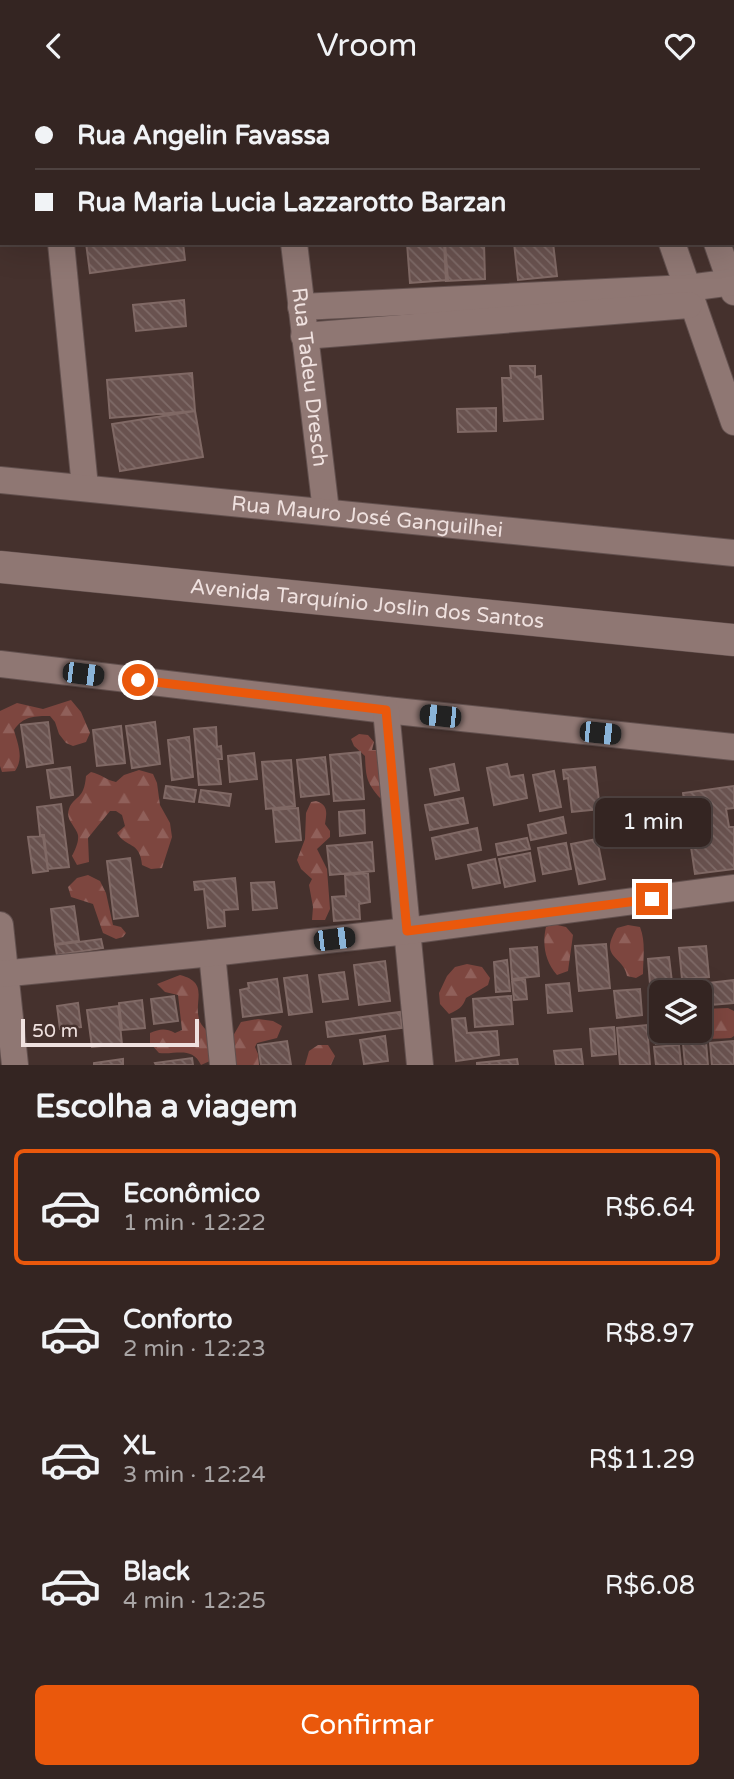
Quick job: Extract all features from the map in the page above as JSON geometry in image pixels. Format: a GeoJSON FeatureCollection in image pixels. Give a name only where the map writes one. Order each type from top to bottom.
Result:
{"type":"FeatureCollection","features":[{"type":"Feature","properties":{"kind":"street"},"geometry":{"type":"LineString","coordinates":[[61,245],[85,487]]}},
{"type":"Feature","properties":{"kind":"street","name":"Rua Tadeu Dresch"},"geometry":{"type":"LineString","coordinates":[[294,245],[326,511]]}},
{"type":"Feature","properties":{"kind":"street"},"geometry":{"type":"LineString","coordinates":[[673,245],[734,422]]}},
{"type":"Feature","properties":{"kind":"street"},"geometry":{"type":"LineString","coordinates":[[304,336],[691,296],[733,289],[718,245]]}},
{"type":"Feature","properties":{"kind":"street"},"geometry":{"type":"LineString","coordinates":[[302,307],[691,296]]}},
{"type":"Feature","properties":{"kind":"street","name":"Rua Mauro José Ganguilhei"},"geometry":{"type":"LineString","coordinates":[[0,480],[734,553]]}},
{"type":"Feature","properties":{"kind":"street","name":"Avenida Tarquínio Joslin dos Santos"},"geometry":{"type":"LineString","coordinates":[[0,567],[734,640]]}},
{"type":"Feature","properties":{"kind":"street"},"geometry":{"type":"LineString","coordinates":[[0,664],[386,710],[734,747]]}},
{"type":"Feature","properties":{"kind":"street"},"geometry":{"type":"LineString","coordinates":[[386,710],[420,1065]]}},
{"type":"Feature","properties":{"kind":"street"},"geometry":{"type":"LineString","coordinates":[[3,973],[407,931],[734,888]]}},
{"type":"Feature","properties":{"kind":"street"},"geometry":{"type":"LineString","coordinates":[[0,925],[3,973],[15,1065]]}},
{"type":"Feature","properties":{"kind":"street"},"geometry":{"type":"LineString","coordinates":[[212,953],[223,1065]]}},
{"type":"Feature","properties":{"kind":"green space"},"geometry":{"type":"Polygon","coordinates":[[[71,700],[81,712],[90,733],[86,742],[73,746],[66,743],[50,716],[30,718],[21,722],[14,730],[19,751],[18,766],[15,771],[2,772],[0,711],[17,703],[43,709],[71,700]]]}},
{"type":"Feature","properties":{"kind":"green space"},"geometry":{"type":"Polygon","coordinates":[[[359,734],[368,735],[374,742],[372,750],[380,750],[386,793],[380,798],[368,779],[365,756],[354,746],[351,739],[359,734]]]}},
{"type":"Feature","properties":{"kind":"green space"},"geometry":{"type":"Polygon","coordinates":[[[139,770],[153,774],[160,805],[170,823],[172,837],[162,868],[151,869],[142,865],[136,848],[117,833],[125,826],[122,815],[116,811],[110,811],[88,838],[89,862],[77,865],[72,856],[78,835],[68,813],[83,790],[86,776],[91,772],[116,782],[124,775],[139,770]]]}},
{"type":"Feature","properties":{"kind":"green space"},"geometry":{"type":"Polygon","coordinates":[[[316,801],[325,807],[325,824],[330,831],[330,837],[317,849],[327,869],[330,909],[325,920],[312,920],[313,907],[309,885],[312,879],[301,869],[297,860],[305,839],[306,813],[311,802],[316,801]]]}},
{"type":"Feature","properties":{"kind":"green space"},"geometry":{"type":"Polygon","coordinates":[[[88,875],[100,881],[106,893],[113,925],[121,927],[126,933],[123,937],[116,939],[103,933],[93,904],[71,897],[68,887],[77,878],[88,875]]]}},
{"type":"Feature","properties":{"kind":"green space"},"geometry":{"type":"Polygon","coordinates":[[[553,924],[566,927],[573,935],[568,971],[557,975],[547,959],[544,940],[546,927],[553,924]]]}},
{"type":"Feature","properties":{"kind":"green space"},"geometry":{"type":"Polygon","coordinates":[[[628,925],[640,927],[643,938],[643,974],[636,978],[627,976],[625,969],[613,956],[610,946],[617,928],[628,925]]]}},
{"type":"Feature","properties":{"kind":"green space"},"geometry":{"type":"Polygon","coordinates":[[[467,964],[482,967],[490,978],[488,985],[466,998],[460,1008],[449,1014],[440,1004],[439,993],[455,967],[467,964]]]}},
{"type":"Feature","properties":{"kind":"green space"},"geometry":{"type":"Polygon","coordinates":[[[180,975],[189,978],[198,988],[198,1015],[208,1035],[210,1061],[201,1065],[193,1055],[159,1053],[150,1043],[150,1033],[168,1030],[175,1033],[182,1030],[178,995],[165,992],[157,984],[180,975]]]}},
{"type":"Feature","properties":{"kind":"green space"},"geometry":{"type":"Polygon","coordinates":[[[728,1008],[734,1011],[734,1036],[712,1038],[712,1009],[728,1008]]]}},
{"type":"Feature","properties":{"kind":"green space"},"geometry":{"type":"Polygon","coordinates":[[[258,1019],[273,1021],[282,1026],[277,1038],[257,1043],[255,1047],[259,1065],[230,1065],[233,1036],[241,1022],[258,1019]]]}},
{"type":"Feature","properties":{"kind":"green space"},"geometry":{"type":"Polygon","coordinates":[[[318,1045],[328,1045],[335,1056],[331,1065],[305,1065],[309,1051],[318,1045]]]}},
{"type":"Feature","properties":{"kind":"building"},"geometry":{"type":"Polygon","coordinates":[[[86,245],[183,245],[185,260],[90,273],[86,245]]]}},
{"type":"Feature","properties":{"kind":"building"},"geometry":{"type":"Polygon","coordinates":[[[407,245],[445,245],[448,280],[410,283],[407,245]]]}},
{"type":"Feature","properties":{"kind":"building"},"geometry":{"type":"Polygon","coordinates":[[[444,245],[484,245],[485,279],[446,281],[444,245]]]}},
{"type":"Feature","properties":{"kind":"building"},"geometry":{"type":"Polygon","coordinates":[[[514,245],[553,245],[557,276],[518,280],[514,245]]]}},
{"type":"Feature","properties":{"kind":"building"},"geometry":{"type":"Polygon","coordinates":[[[184,300],[186,326],[136,331],[133,305],[184,300]]]}},
{"type":"Feature","properties":{"kind":"building"},"geometry":{"type":"Polygon","coordinates":[[[510,366],[535,366],[535,377],[541,376],[543,419],[504,421],[502,378],[511,378],[510,366]]]}},
{"type":"Feature","properties":{"kind":"building"},"geometry":{"type":"Polygon","coordinates":[[[192,373],[195,411],[110,418],[107,380],[192,373]]]}},
{"type":"Feature","properties":{"kind":"building"},"geometry":{"type":"Polygon","coordinates":[[[496,408],[496,431],[458,432],[457,409],[496,408]]]}},
{"type":"Feature","properties":{"kind":"building"},"geometry":{"type":"Polygon","coordinates":[[[195,411],[203,457],[120,471],[112,424],[195,411]]]}},
{"type":"Feature","properties":{"kind":"building"},"geometry":{"type":"Polygon","coordinates":[[[48,722],[53,763],[27,767],[21,725],[48,722]]]}},
{"type":"Feature","properties":{"kind":"building"},"geometry":{"type":"Polygon","coordinates":[[[155,722],[160,764],[132,768],[126,726],[155,722]]]}},
{"type":"Feature","properties":{"kind":"building"},"geometry":{"type":"Polygon","coordinates":[[[121,726],[125,763],[97,766],[93,730],[121,726]]]}},
{"type":"Feature","properties":{"kind":"building"},"geometry":{"type":"Polygon","coordinates":[[[216,727],[217,747],[221,746],[222,759],[218,759],[221,784],[199,785],[194,729],[216,727]]]}},
{"type":"Feature","properties":{"kind":"building"},"geometry":{"type":"Polygon","coordinates":[[[189,737],[193,777],[172,780],[168,740],[189,737]]]}},
{"type":"Feature","properties":{"kind":"building"},"geometry":{"type":"Polygon","coordinates":[[[360,752],[364,799],[334,801],[330,755],[360,752]]]}},
{"type":"Feature","properties":{"kind":"building"},"geometry":{"type":"Polygon","coordinates":[[[254,753],[257,779],[230,782],[228,756],[254,753]]]}},
{"type":"Feature","properties":{"kind":"building"},"geometry":{"type":"Polygon","coordinates":[[[325,757],[329,794],[301,797],[297,760],[325,757]]]}},
{"type":"Feature","properties":{"kind":"building"},"geometry":{"type":"Polygon","coordinates":[[[291,760],[295,806],[266,809],[262,762],[291,760]]]}},
{"type":"Feature","properties":{"kind":"building"},"geometry":{"type":"Polygon","coordinates":[[[454,764],[459,790],[435,795],[430,769],[454,764]]]}},
{"type":"Feature","properties":{"kind":"building"},"geometry":{"type":"Polygon","coordinates":[[[507,764],[510,777],[523,775],[527,798],[494,805],[487,768],[507,764]]]}},
{"type":"Feature","properties":{"kind":"building"},"geometry":{"type":"Polygon","coordinates":[[[70,767],[73,795],[51,798],[47,770],[70,767]]]}},
{"type":"Feature","properties":{"kind":"building"},"geometry":{"type":"Polygon","coordinates":[[[595,767],[600,809],[572,812],[568,778],[564,779],[563,770],[595,767]]]}},
{"type":"Feature","properties":{"kind":"building"},"geometry":{"type":"Polygon","coordinates":[[[554,771],[561,807],[540,811],[533,775],[554,771]]]}},
{"type":"Feature","properties":{"kind":"building"},"geometry":{"type":"Polygon","coordinates":[[[166,786],[196,790],[194,802],[164,798],[166,786]]]}},
{"type":"Feature","properties":{"kind":"building"},"geometry":{"type":"Polygon","coordinates":[[[734,786],[734,808],[726,809],[729,827],[734,827],[734,869],[695,874],[683,793],[734,786]]]}},
{"type":"Feature","properties":{"kind":"building"},"geometry":{"type":"Polygon","coordinates":[[[201,790],[231,794],[229,806],[199,802],[201,790]]]}},
{"type":"Feature","properties":{"kind":"building"},"geometry":{"type":"Polygon","coordinates":[[[463,798],[468,823],[430,830],[425,805],[463,798]]]}},
{"type":"Feature","properties":{"kind":"building"},"geometry":{"type":"Polygon","coordinates":[[[61,804],[69,867],[48,869],[37,807],[61,804]]]}},
{"type":"Feature","properties":{"kind":"building"},"geometry":{"type":"Polygon","coordinates":[[[298,808],[301,840],[276,842],[273,810],[298,808]]]}},
{"type":"Feature","properties":{"kind":"building"},"geometry":{"type":"Polygon","coordinates":[[[364,810],[365,833],[340,836],[339,812],[364,810]]]}},
{"type":"Feature","properties":{"kind":"building"},"geometry":{"type":"Polygon","coordinates":[[[563,817],[566,833],[531,840],[528,825],[563,817]]]}},
{"type":"Feature","properties":{"kind":"building"},"geometry":{"type":"Polygon","coordinates":[[[477,828],[481,850],[436,859],[432,838],[477,828]]]}},
{"type":"Feature","properties":{"kind":"building"},"geometry":{"type":"Polygon","coordinates":[[[43,836],[48,871],[33,873],[28,837],[43,836]]]}},
{"type":"Feature","properties":{"kind":"building"},"geometry":{"type":"Polygon","coordinates":[[[527,838],[530,849],[498,855],[496,844],[527,838]]]}},
{"type":"Feature","properties":{"kind":"building"},"geometry":{"type":"Polygon","coordinates":[[[597,839],[605,879],[579,884],[571,844],[597,839]]]}},
{"type":"Feature","properties":{"kind":"building"},"geometry":{"type":"Polygon","coordinates":[[[372,842],[374,871],[330,875],[327,846],[372,842]]]}},
{"type":"Feature","properties":{"kind":"building"},"geometry":{"type":"Polygon","coordinates":[[[566,843],[571,869],[543,874],[538,848],[566,843]]]}},
{"type":"Feature","properties":{"kind":"building"},"geometry":{"type":"Polygon","coordinates":[[[530,853],[535,881],[505,887],[499,859],[530,853]]]}},
{"type":"Feature","properties":{"kind":"building"},"geometry":{"type":"Polygon","coordinates":[[[130,858],[138,916],[114,919],[107,861],[130,858]]]}},
{"type":"Feature","properties":{"kind":"building"},"geometry":{"type":"Polygon","coordinates":[[[495,859],[500,883],[473,888],[468,865],[495,859]]]}},
{"type":"Feature","properties":{"kind":"building"},"geometry":{"type":"Polygon","coordinates":[[[368,873],[370,902],[359,904],[360,919],[334,921],[332,897],[346,896],[345,875],[368,873]]]}},
{"type":"Feature","properties":{"kind":"building"},"geometry":{"type":"Polygon","coordinates":[[[235,878],[238,909],[224,910],[225,926],[208,928],[204,889],[195,890],[194,882],[235,878]]]}},
{"type":"Feature","properties":{"kind":"building"},"geometry":{"type":"Polygon","coordinates":[[[274,882],[277,908],[253,910],[251,883],[274,882]]]}},
{"type":"Feature","properties":{"kind":"building"},"geometry":{"type":"Polygon","coordinates":[[[74,906],[79,941],[55,944],[51,909],[74,906]]]}},
{"type":"Feature","properties":{"kind":"building"},"geometry":{"type":"Polygon","coordinates":[[[101,939],[103,948],[57,955],[55,945],[101,939]]]}},
{"type":"Feature","properties":{"kind":"building"},"geometry":{"type":"Polygon","coordinates":[[[606,944],[610,988],[579,991],[575,946],[606,944]]]}},
{"type":"Feature","properties":{"kind":"building"},"geometry":{"type":"Polygon","coordinates":[[[706,946],[709,977],[682,979],[679,948],[706,946]]]}},
{"type":"Feature","properties":{"kind":"building"},"geometry":{"type":"Polygon","coordinates":[[[537,947],[539,976],[512,979],[510,949],[537,947]]]}},
{"type":"Feature","properties":{"kind":"building"},"geometry":{"type":"Polygon","coordinates":[[[669,957],[672,980],[650,980],[648,959],[669,957]]]}},
{"type":"Feature","properties":{"kind":"building"},"geometry":{"type":"Polygon","coordinates":[[[507,960],[510,991],[496,992],[494,962],[507,960]]]}},
{"type":"Feature","properties":{"kind":"building"},"geometry":{"type":"Polygon","coordinates":[[[385,961],[390,1001],[359,1005],[354,965],[385,961]]]}},
{"type":"Feature","properties":{"kind":"building"},"geometry":{"type":"Polygon","coordinates":[[[344,972],[348,999],[323,1002],[319,975],[344,972]]]}},
{"type":"Feature","properties":{"kind":"building"},"geometry":{"type":"Polygon","coordinates":[[[307,975],[312,1012],[289,1015],[284,978],[307,975]]]}},
{"type":"Feature","properties":{"kind":"building"},"geometry":{"type":"Polygon","coordinates":[[[277,979],[282,1012],[243,1017],[240,990],[249,988],[248,983],[277,979]]]}},
{"type":"Feature","properties":{"kind":"building"},"geometry":{"type":"Polygon","coordinates":[[[525,979],[527,999],[514,1000],[512,981],[525,979]]]}},
{"type":"Feature","properties":{"kind":"building"},"geometry":{"type":"Polygon","coordinates":[[[734,980],[734,1003],[712,1005],[712,983],[734,980]]]}},
{"type":"Feature","properties":{"kind":"building"},"geometry":{"type":"Polygon","coordinates":[[[569,983],[572,1011],[548,1013],[546,985],[569,983]]]}},
{"type":"Feature","properties":{"kind":"building"},"geometry":{"type":"Polygon","coordinates":[[[640,989],[642,1015],[617,1018],[614,991],[640,989]]]}},
{"type":"Feature","properties":{"kind":"building"},"geometry":{"type":"Polygon","coordinates":[[[174,996],[178,1021],[154,1024],[151,999],[174,996]]]}},
{"type":"Feature","properties":{"kind":"building"},"geometry":{"type":"Polygon","coordinates":[[[511,996],[513,1024],[475,1027],[473,999],[511,996]]]}},
{"type":"Feature","properties":{"kind":"building"},"geometry":{"type":"Polygon","coordinates":[[[142,1000],[145,1028],[122,1030],[119,1003],[142,1000]]]}},
{"type":"Feature","properties":{"kind":"building"},"geometry":{"type":"Polygon","coordinates":[[[78,1003],[81,1027],[60,1029],[57,1006],[78,1003]]]}},
{"type":"Feature","properties":{"kind":"building"},"geometry":{"type":"Polygon","coordinates":[[[118,1006],[122,1044],[92,1047],[87,1010],[118,1006]]]}},
{"type":"Feature","properties":{"kind":"building"},"geometry":{"type":"Polygon","coordinates":[[[400,1012],[402,1028],[328,1037],[326,1022],[400,1012]]]}},
{"type":"Feature","properties":{"kind":"building"},"geometry":{"type":"Polygon","coordinates":[[[465,1018],[467,1033],[497,1031],[499,1055],[456,1061],[452,1019],[465,1018]]]}},
{"type":"Feature","properties":{"kind":"building"},"geometry":{"type":"Polygon","coordinates":[[[647,1025],[650,1065],[620,1065],[617,1028],[647,1025]]]}},
{"type":"Feature","properties":{"kind":"building"},"geometry":{"type":"Polygon","coordinates":[[[614,1027],[616,1054],[592,1056],[590,1029],[614,1027]]]}},
{"type":"Feature","properties":{"kind":"building"},"geometry":{"type":"Polygon","coordinates":[[[385,1036],[388,1061],[364,1064],[360,1040],[385,1036]]]}},
{"type":"Feature","properties":{"kind":"building"},"geometry":{"type":"Polygon","coordinates":[[[287,1041],[291,1065],[261,1065],[258,1045],[287,1041]]]}},
{"type":"Feature","properties":{"kind":"building"},"geometry":{"type":"Polygon","coordinates":[[[734,1041],[734,1065],[712,1065],[712,1043],[734,1041]]]}},
{"type":"Feature","properties":{"kind":"building"},"geometry":{"type":"Polygon","coordinates":[[[706,1043],[708,1065],[685,1065],[683,1044],[706,1043]]]}},
{"type":"Feature","properties":{"kind":"building"},"geometry":{"type":"Polygon","coordinates":[[[679,1045],[681,1065],[656,1065],[654,1047],[679,1045]]]}},
{"type":"Feature","properties":{"kind":"building"},"geometry":{"type":"Polygon","coordinates":[[[581,1049],[583,1065],[556,1065],[554,1051],[581,1049]]]}},
{"type":"Feature","properties":{"kind":"building"},"geometry":{"type":"Polygon","coordinates":[[[192,1058],[193,1065],[155,1063],[192,1058]]]}},
{"type":"Feature","properties":{"kind":"building"},"geometry":{"type":"Polygon","coordinates":[[[123,1059],[123,1065],[94,1065],[94,1063],[123,1059]]]}},
{"type":"Feature","properties":{"kind":"building"},"geometry":{"type":"Polygon","coordinates":[[[517,1059],[518,1065],[477,1065],[477,1063],[517,1059]]]}},
{"type":"Feature","properties":{"kind":"route"},"geometry":{"type":"LineString","coordinates":[[138,680],[386,710],[407,931],[652,899]]}}]}
